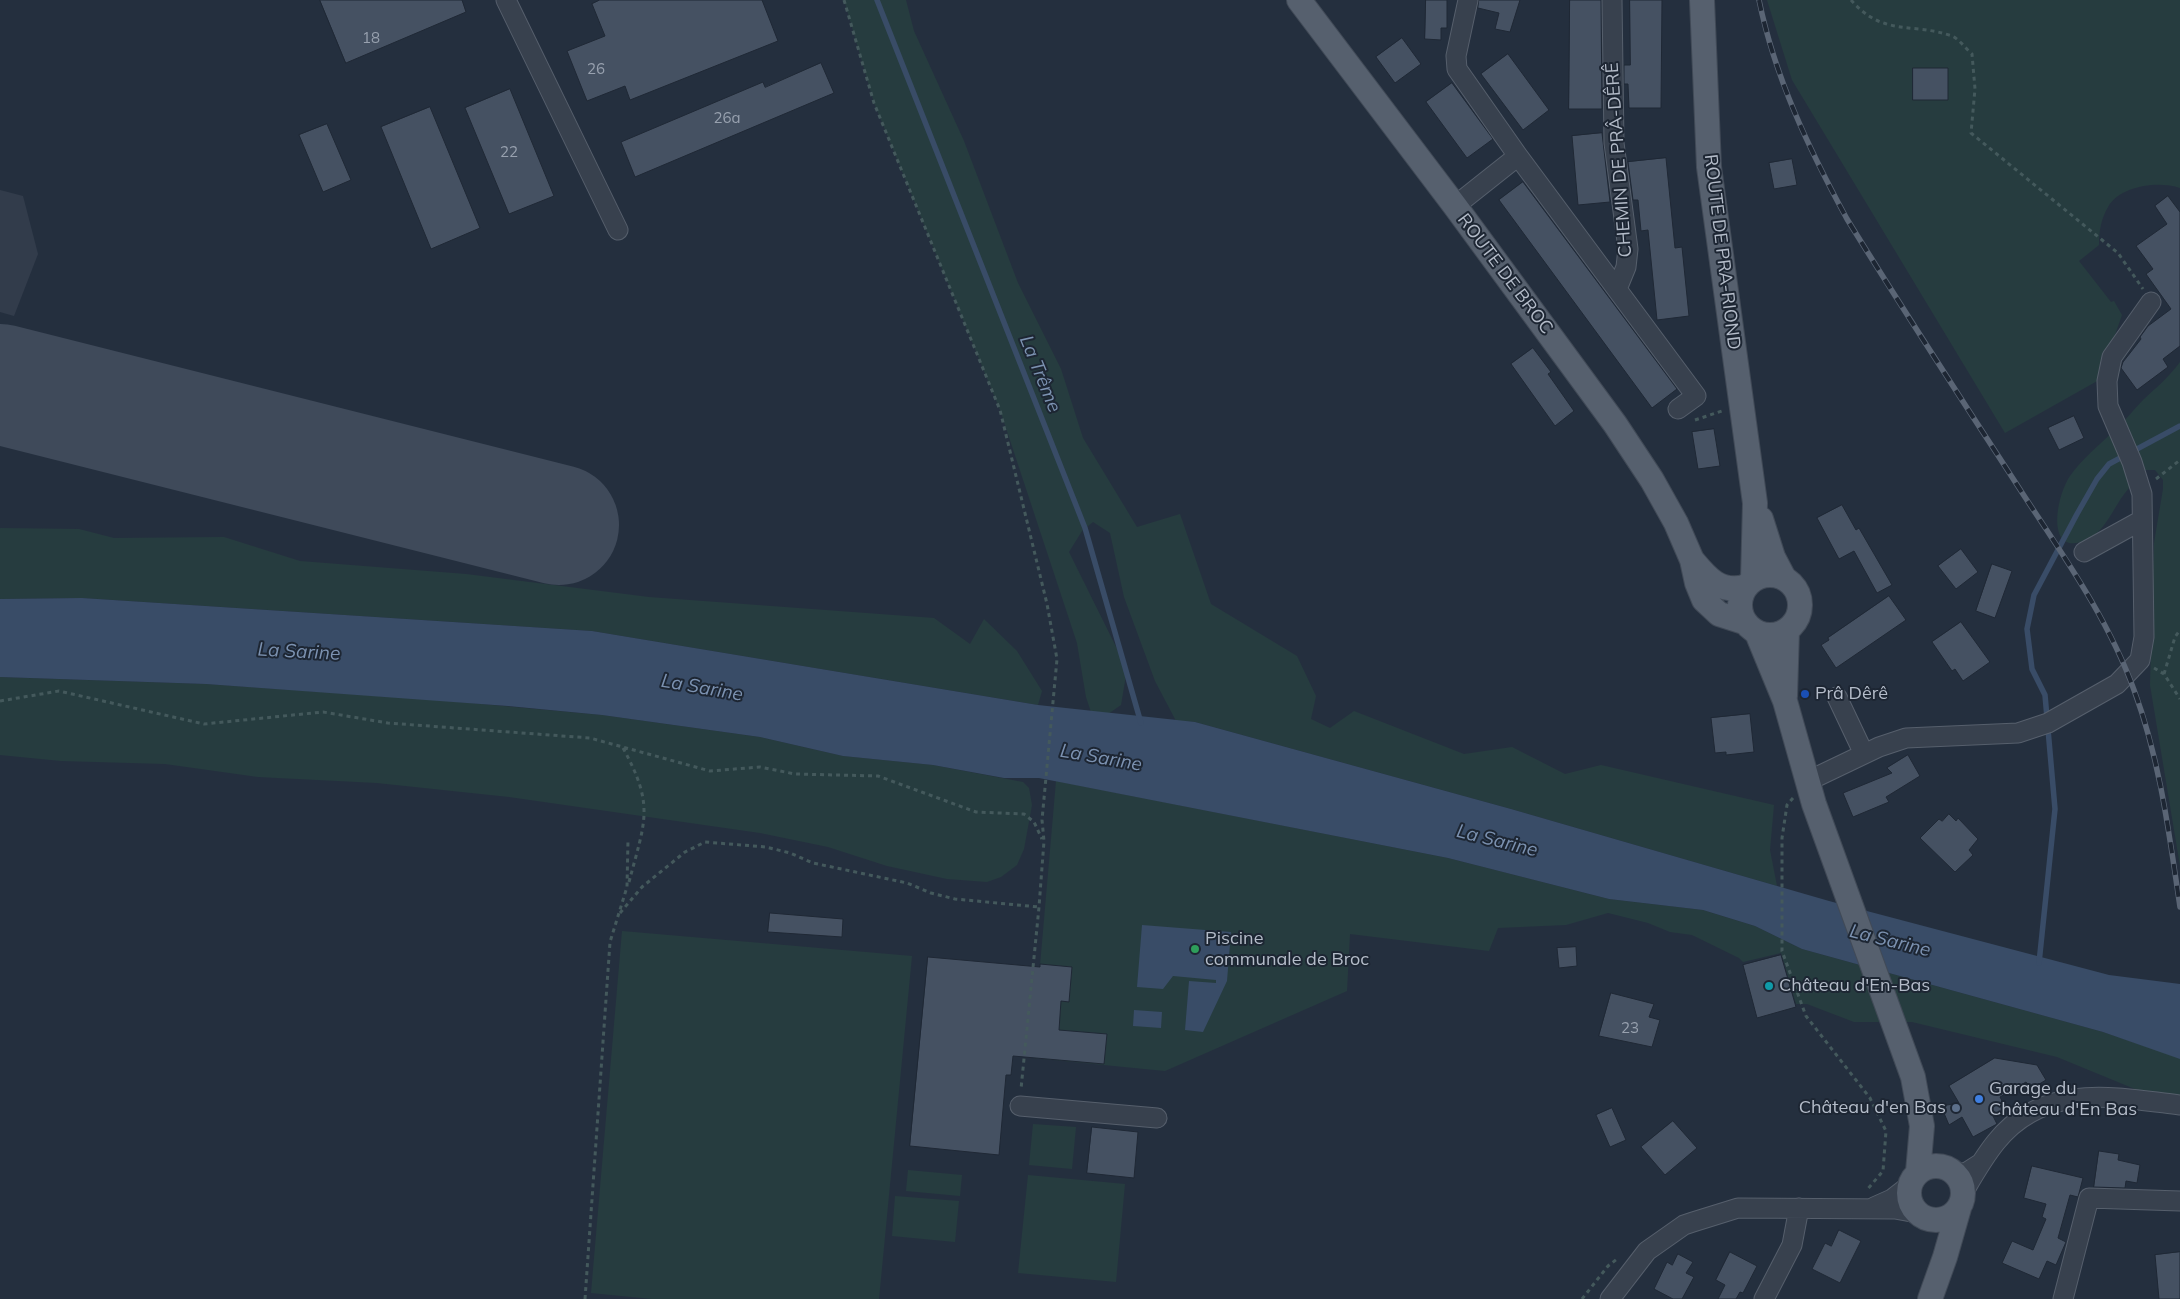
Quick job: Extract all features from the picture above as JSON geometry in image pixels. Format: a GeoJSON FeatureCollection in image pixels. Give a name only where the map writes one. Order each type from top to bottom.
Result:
{"type":"FeatureCollection","features":[{"type":"Feature","properties":{"kind":"main road","name":"ROUTE DE BROC"},"geometry":{"type":"LineString","coordinates":[[1300,0],[1455,206],[1638,459],[1676,524],[1692,560],[1697,583],[1704,600],[1719,614],[1751,628]]}},
{"type":"Feature","properties":{"kind":"main road","name":"ROUTE DE PRA-RIOND"},"geometry":{"type":"LineString","coordinates":[[1702,0],[1709,167],[1756,503],[1773,557],[1784,578],[1795,588],[1800,602],[1798,616],[1787,630],[1785,701]]}},
{"type":"Feature","properties":{"kind":"main road","name":"ROUTE DE PRA-RIOND"},"geometry":{"type":"LineString","coordinates":[[1756,503],[1749,583],[1739,605],[1785,701],[1826,837],[1899,1034],[1913,1077],[1922,1115]]}},
{"type":"Feature","properties":{"kind":"main road","name":"ROUTE DE BROC"},"geometry":{"type":"LineString","coordinates":[[1692,560],[1716,585],[1734,590],[1749,583]]}},
{"type":"Feature","properties":{"kind":"main road"},"geometry":{"type":"LineString","coordinates":[[1749,583],[1770,575],[1784,578]]}},
{"type":"Feature","properties":{"kind":"main road"},"geometry":{"type":"LineString","coordinates":[[1751,628],[1770,636],[1787,630]]}},
{"type":"Feature","properties":{"kind":"main road"},"geometry":{"type":"LineString","coordinates":[[1922,1115],[1922,1138],[1909,1200],[1934,1232],[1937,1254],[1931,1297]]}},
{"type":"Feature","properties":{"kind":"main road"},"geometry":{"type":"LineString","coordinates":[[1922,1115],[1940,1158],[1956,1186],[1945,1257],[1931,1297]]}},
{"type":"Feature","properties":{"kind":"main road"},"geometry":{"type":"LineString","coordinates":[[1914,1179],[1930,1166],[1956,1186]]}},
{"type":"Feature","properties":{"kind":"main road"},"geometry":{"type":"LineString","coordinates":[[1923,1216],[1947,1218],[1956,1186]]}},
{"type":"Feature","properties":{"kind":"street"},"geometry":{"type":"LineString","coordinates":[[506,0],[618,230]]}},
{"type":"Feature","properties":{"kind":"street","name":"CHEMIN DE PRÂ-DÊRÊ"},"geometry":{"type":"LineString","coordinates":[[1468,0],[1456,56],[1457,69],[1518,156],[1696,396],[1678,409]]}},
{"type":"Feature","properties":{"kind":"street","name":"CHEMIN DE PRÂ-DÊRÊ"},"geometry":{"type":"LineString","coordinates":[[1612,0],[1614,143],[1628,249],[1626,267],[1617,289]]}},
{"type":"Feature","properties":{"kind":"street"},"geometry":{"type":"LineString","coordinates":[[1455,206],[1518,156]]}},
{"type":"Feature","properties":{"kind":"street"},"geometry":{"type":"LineString","coordinates":[[1808,781],[1895,741],[1912,737],[2018,733],[2048,723],[2117,684],[2140,660],[2144,637],[2142,494],[2108,406],[2107,380],[2112,357],[2151,302]]}},
{"type":"Feature","properties":{"kind":"street"},"geometry":{"type":"LineString","coordinates":[[2084,552],[2142,520]]}},
{"type":"Feature","properties":{"kind":"street"},"geometry":{"type":"LineString","coordinates":[[1837,697],[1864,754]]}},
{"type":"Feature","properties":{"kind":"street"},"geometry":{"type":"LineString","coordinates":[[1956,1186],[1967,1172],[1982,1162],[1997,1141],[2015,1123],[2038,1109],[2058,1101],[2085,1096],[2103,1096],[2180,1105]]}},
{"type":"Feature","properties":{"kind":"street"},"geometry":{"type":"LineString","coordinates":[[1020,1106],[1157,1118]]}},
{"type":"Feature","properties":{"kind":"street"},"geometry":{"type":"LineString","coordinates":[[1865,1208],[1892,1199],[1914,1179]]}},
{"type":"Feature","properties":{"kind":"street"},"geometry":{"type":"LineString","coordinates":[[2063,1299],[2089,1198],[2180,1201]]}},
{"type":"Feature","properties":{"kind":"street"},"geometry":{"type":"LineString","coordinates":[[1610,1299],[1647,1251],[1684,1225],[1738,1208],[1895,1209],[1923,1216]]}},
{"type":"Feature","properties":{"kind":"street"},"geometry":{"type":"LineString","coordinates":[[1764,1299],[1792,1245],[1799,1208]]}},
{"type":"Feature","properties":{"kind":"path"},"geometry":{"type":"LineString","coordinates":[[844,0],[874,103],[1000,410],[1040,577],[1057,658],[1042,815],[1044,841],[1039,907],[1020,1106]]}},
{"type":"Feature","properties":{"kind":"path"},"geometry":{"type":"LineString","coordinates":[[1851,0],[1863,14],[1882,24],[1954,36],[1972,54],[1974,89],[1971,133],[2118,253],[2151,302]]}},
{"type":"Feature","properties":{"kind":"path"},"geometry":{"type":"LineString","coordinates":[[2142,494],[2152,482],[2180,460]]}},
{"type":"Feature","properties":{"kind":"path"},"geometry":{"type":"LineString","coordinates":[[2164,674],[2180,630]]}},
{"type":"Feature","properties":{"kind":"path"},"geometry":{"type":"LineString","coordinates":[[2140,660],[2164,674],[2180,700]]}},
{"type":"Feature","properties":{"kind":"path"},"geometry":{"type":"LineString","coordinates":[[0,701],[59,692],[204,724],[323,712],[388,723],[590,738],[710,770],[760,767],[795,774],[878,776],[976,812],[1024,814],[1034,822],[1044,841]]}},
{"type":"Feature","properties":{"kind":"path"},"geometry":{"type":"LineString","coordinates":[[585,1299],[610,942],[646,820],[639,777],[623,747]]}},
{"type":"Feature","properties":{"kind":"path"},"geometry":{"type":"LineString","coordinates":[[1808,781],[1787,805],[1782,838],[1782,951],[1806,1016],[1870,1098],[1886,1132],[1883,1171],[1859,1198],[1865,1208]]}},
{"type":"Feature","properties":{"kind":"path"},"geometry":{"type":"LineString","coordinates":[[627,887],[628,840]]}},
{"type":"Feature","properties":{"kind":"path"},"geometry":{"type":"LineString","coordinates":[[618,916],[642,887],[685,852],[705,842],[766,847],[790,853],[813,863],[907,883],[931,893],[955,899],[1039,907]]}},
{"type":"Feature","properties":{"kind":"shaded area"},"geometry":{"type":"Polygon","coordinates":[[[0,190],[23,196],[38,254],[14,316],[0,312],[0,190]]]}},
{"type":"Feature","properties":{"kind":"green space"},"geometry":{"type":"Polygon","coordinates":[[[844,0],[906,0],[914,31],[964,141],[1018,283],[1061,369],[1083,438],[1137,527],[1180,514],[1211,604],[1297,656],[1316,696],[1311,719],[1330,728],[1354,711],[1464,754],[1512,747],[1565,774],[1601,765],[1774,805],[1770,850],[1777,886],[1511,809],[1195,722],[1176,721],[1155,681],[1124,597],[1110,533],[1093,522],[1082,531],[1069,552],[1127,669],[1121,705],[1108,714],[1091,712],[1086,697],[1077,643],[1000,410],[874,103],[844,0]]]}},
{"type":"Feature","properties":{"kind":"green space"},"geometry":{"type":"Polygon","coordinates":[[[1767,0],[2180,0],[2180,188],[2151,185],[2131,189],[2122,194],[2108,207],[2101,225],[2099,245],[2079,261],[2111,302],[2114,301],[2122,315],[2099,380],[2005,433],[1792,80],[1767,0]]]}},
{"type":"Feature","properties":{"kind":"green space"},"geometry":{"type":"Polygon","coordinates":[[[2180,362],[2180,866],[2150,685],[2154,543],[2163,480],[2155,470],[2144,470],[2125,493],[2101,529],[2090,538],[2076,543],[2066,542],[2060,535],[2058,512],[2060,498],[2070,476],[2085,458],[2119,427],[2180,362]]]}},
{"type":"Feature","properties":{"kind":"green space"},"geometry":{"type":"Polygon","coordinates":[[[0,528],[79,529],[114,538],[224,537],[300,561],[466,574],[649,597],[934,618],[970,644],[984,619],[1017,651],[1042,691],[1038,705],[592,631],[82,598],[0,599],[0,528]]]}},
{"type":"Feature","properties":{"kind":"green space"},"geometry":{"type":"Polygon","coordinates":[[[0,677],[206,684],[437,700],[602,715],[760,737],[843,756],[933,765],[1023,782],[1029,788],[1032,805],[1024,849],[1017,865],[1001,877],[987,882],[947,879],[887,866],[828,847],[760,833],[509,797],[377,783],[258,777],[165,764],[61,761],[0,755],[0,677]]]}},
{"type":"Feature","properties":{"kind":"green space"},"geometry":{"type":"Polygon","coordinates":[[[1056,781],[1448,858],[1609,899],[1703,910],[1755,926],[1802,949],[2103,1032],[2180,1058],[2180,1103],[2147,1094],[2057,1057],[1912,1022],[1854,1022],[1807,1004],[1796,1004],[1781,953],[1743,962],[1739,958],[1692,935],[1670,932],[1648,923],[1608,913],[1566,925],[1498,928],[1489,951],[1350,934],[1347,991],[1165,1071],[1032,1058],[1056,781]]]}},
{"type":"Feature","properties":{"kind":"green space"},"geometry":{"type":"Polygon","coordinates":[[[622,931],[912,956],[879,1299],[652,1299],[591,1293],[622,931]]]}},
{"type":"Feature","properties":{"kind":"green space"},"geometry":{"type":"Polygon","coordinates":[[[1033,1124],[1076,1127],[1072,1169],[1029,1165],[1033,1124]]]}},
{"type":"Feature","properties":{"kind":"green space"},"geometry":{"type":"Polygon","coordinates":[[[908,1170],[962,1175],[960,1196],[906,1191],[908,1170]]]}},
{"type":"Feature","properties":{"kind":"green space"},"geometry":{"type":"Polygon","coordinates":[[[1028,1175],[1125,1184],[1116,1282],[1018,1273],[1028,1175]]]}},
{"type":"Feature","properties":{"kind":"green space"},"geometry":{"type":"Polygon","coordinates":[[[895,1196],[959,1201],[955,1242],[892,1236],[895,1196]]]}},
{"type":"Feature","properties":{"kind":"water","name":"La Sarine"},"geometry":{"type":"Polygon","coordinates":[[[82,598],[592,631],[1038,705],[1195,722],[1511,809],[1829,901],[2109,975],[2180,984],[2180,1059],[2103,1032],[1802,949],[1755,926],[1703,910],[1609,899],[1448,858],[1039,778],[1004,778],[933,765],[843,756],[760,737],[602,715],[508,706],[206,684],[0,677],[0,599],[82,598]]]}},
{"type":"Feature","properties":{"kind":"water"},"geometry":{"type":"Polygon","coordinates":[[[1142,925],[1231,932],[1227,981],[1203,1032],[1185,1030],[1189,981],[1216,983],[1216,980],[1173,976],[1163,989],[1137,987],[1142,925]]]}},
{"type":"Feature","properties":{"kind":"water"},"geometry":{"type":"Polygon","coordinates":[[[1134,1010],[1162,1012],[1161,1028],[1133,1026],[1134,1010]]]}},
{"type":"Feature","properties":{"kind":"building"},"geometry":{"type":"Polygon","coordinates":[[[320,0],[462,0],[466,12],[346,63],[320,0]]]}},
{"type":"Feature","properties":{"kind":"building"},"geometry":{"type":"Polygon","coordinates":[[[600,0],[762,0],[778,41],[630,100],[625,86],[587,101],[567,51],[605,36],[592,4],[600,0]]]}},
{"type":"Feature","properties":{"kind":"building"},"geometry":{"type":"Polygon","coordinates":[[[1426,0],[1447,0],[1447,28],[1441,28],[1441,40],[1425,39],[1426,0]]]}},
{"type":"Feature","properties":{"kind":"building"},"geometry":{"type":"Polygon","coordinates":[[[1479,0],[1520,0],[1510,32],[1495,29],[1499,13],[1478,8],[1479,0]]]}},
{"type":"Feature","properties":{"kind":"building"},"geometry":{"type":"Polygon","coordinates":[[[1570,0],[1601,0],[1602,109],[1569,109],[1570,0]]]}},
{"type":"Feature","properties":{"kind":"building"},"geometry":{"type":"Polygon","coordinates":[[[1630,0],[1662,0],[1661,108],[1629,108],[1628,84],[1624,84],[1624,65],[1630,65],[1630,0]]]}},
{"type":"Feature","properties":{"kind":"building"},"geometry":{"type":"Polygon","coordinates":[[[1402,38],[1421,64],[1395,83],[1376,57],[1402,38]]]}},
{"type":"Feature","properties":{"kind":"building"},"geometry":{"type":"Polygon","coordinates":[[[1508,54],[1549,110],[1523,130],[1481,74],[1508,54]]]}},
{"type":"Feature","properties":{"kind":"building"},"geometry":{"type":"Polygon","coordinates":[[[821,63],[834,93],[635,177],[621,142],[763,82],[765,87],[821,63]]]}},
{"type":"Feature","properties":{"kind":"building"},"geometry":{"type":"Polygon","coordinates":[[[1913,68],[1948,68],[1948,100],[1913,100],[1913,68]]]}},
{"type":"Feature","properties":{"kind":"building"},"geometry":{"type":"Polygon","coordinates":[[[1452,83],[1493,139],[1467,158],[1426,102],[1452,83]]]}},
{"type":"Feature","properties":{"kind":"building"},"geometry":{"type":"Polygon","coordinates":[[[510,89],[554,196],[509,214],[465,108],[510,89]]]}},
{"type":"Feature","properties":{"kind":"building"},"geometry":{"type":"Polygon","coordinates":[[[430,107],[480,228],[431,249],[381,127],[430,107]]]}},
{"type":"Feature","properties":{"kind":"building"},"geometry":{"type":"Polygon","coordinates":[[[327,124],[351,180],[323,192],[299,135],[327,124]]]}},
{"type":"Feature","properties":{"kind":"building"},"geometry":{"type":"Polygon","coordinates":[[[1602,133],[1610,202],[1578,205],[1572,136],[1602,133]]]}},
{"type":"Feature","properties":{"kind":"building"},"geometry":{"type":"Polygon","coordinates":[[[1666,158],[1675,248],[1682,247],[1689,316],[1657,320],[1648,230],[1641,231],[1638,200],[1633,200],[1628,162],[1666,158]]]}},
{"type":"Feature","properties":{"kind":"building"},"geometry":{"type":"Polygon","coordinates":[[[1792,159],[1797,185],[1774,189],[1769,163],[1792,159]]]}},
{"type":"Feature","properties":{"kind":"building"},"geometry":{"type":"Polygon","coordinates":[[[1523,182],[1677,389],[1652,408],[1499,200],[1523,182]]]}},
{"type":"Feature","properties":{"kind":"building"},"geometry":{"type":"Polygon","coordinates":[[[2168,196],[2180,212],[2180,346],[2163,359],[2168,367],[2137,390],[2121,368],[2123,362],[2141,339],[2140,337],[2148,326],[2171,309],[2146,274],[2153,269],[2136,246],[2167,224],[2155,206],[2168,196]]]}},
{"type":"Feature","properties":{"kind":"building"},"geometry":{"type":"Polygon","coordinates":[[[1533,348],[1551,372],[1548,374],[1574,411],[1555,426],[1511,364],[1533,348]]]}},
{"type":"Feature","properties":{"kind":"building"},"geometry":{"type":"Polygon","coordinates":[[[2074,416],[2084,438],[2059,450],[2048,428],[2074,416]]]}},
{"type":"Feature","properties":{"kind":"building"},"geometry":{"type":"Polygon","coordinates":[[[1714,429],[1720,466],[1698,469],[1692,432],[1714,429]]]}},
{"type":"Feature","properties":{"kind":"building"},"geometry":{"type":"Polygon","coordinates":[[[1842,505],[1856,530],[1859,528],[1892,585],[1877,593],[1854,551],[1839,559],[1817,518],[1842,505]]]}},
{"type":"Feature","properties":{"kind":"building"},"geometry":{"type":"Polygon","coordinates":[[[1961,549],[1978,572],[1956,589],[1938,566],[1961,549]]]}},
{"type":"Feature","properties":{"kind":"building"},"geometry":{"type":"Polygon","coordinates":[[[1992,564],[2012,571],[1995,618],[1976,611],[1992,564]]]}},
{"type":"Feature","properties":{"kind":"building"},"geometry":{"type":"Polygon","coordinates":[[[1889,596],[1906,620],[1836,668],[1821,645],[1829,640],[1828,638],[1889,596]]]}},
{"type":"Feature","properties":{"kind":"building"},"geometry":{"type":"Polygon","coordinates":[[[1961,622],[1990,662],[1963,681],[1955,669],[1952,671],[1932,642],[1961,622]]]}},
{"type":"Feature","properties":{"kind":"building"},"geometry":{"type":"Polygon","coordinates":[[[1750,714],[1754,752],[1726,755],[1726,752],[1715,753],[1711,718],[1750,714]]]}},
{"type":"Feature","properties":{"kind":"building"},"geometry":{"type":"Polygon","coordinates":[[[1908,755],[1920,776],[1886,797],[1889,802],[1853,817],[1843,793],[1892,773],[1887,768],[1908,755]]]}},
{"type":"Feature","properties":{"kind":"building"},"geometry":{"type":"Polygon","coordinates":[[[1949,814],[1956,821],[1958,818],[1978,839],[1969,850],[1973,855],[1955,872],[1920,838],[1939,819],[1942,821],[1949,814]]]}},
{"type":"Feature","properties":{"kind":"building"},"geometry":{"type":"Polygon","coordinates":[[[770,913],[843,919],[842,937],[768,932],[770,913]]]}},
{"type":"Feature","properties":{"kind":"building"},"geometry":{"type":"Polygon","coordinates":[[[1576,947],[1577,966],[1559,968],[1557,948],[1576,947]]]}},
{"type":"Feature","properties":{"kind":"building","name":"Château d'En-Bas"},"geometry":{"type":"Polygon","coordinates":[[[1781,955],[1796,1007],[1757,1018],[1743,965],[1781,955]]]}},
{"type":"Feature","properties":{"kind":"building"},"geometry":{"type":"Polygon","coordinates":[[[928,957],[1040,967],[1040,964],[1072,967],[1069,1002],[1061,1001],[1059,1030],[1107,1034],[1104,1064],[1013,1056],[1011,1075],[1006,1075],[999,1155],[910,1146],[928,957]]]}},
{"type":"Feature","properties":{"kind":"building"},"geometry":{"type":"Polygon","coordinates":[[[1611,993],[1654,1004],[1649,1017],[1660,1020],[1652,1047],[1599,1036],[1611,993]]]}},
{"type":"Feature","properties":{"kind":"building","name":"Garage du Château d'En Bas"},"geometry":{"type":"Polygon","coordinates":[[[1995,1058],[2037,1065],[2046,1080],[2031,1089],[2026,1082],[2000,1097],[2006,1108],[1993,1116],[1997,1124],[1973,1137],[1962,1117],[1949,1125],[1941,1106],[1959,1103],[1949,1086],[1995,1058]]]}},
{"type":"Feature","properties":{"kind":"building"},"geometry":{"type":"Polygon","coordinates":[[[1612,1108],[1626,1140],[1610,1147],[1596,1115],[1612,1108]]]}},
{"type":"Feature","properties":{"kind":"building"},"geometry":{"type":"Polygon","coordinates":[[[1673,1121],[1697,1148],[1665,1175],[1641,1147],[1673,1121]]]}},
{"type":"Feature","properties":{"kind":"building"},"geometry":{"type":"Polygon","coordinates":[[[1092,1127],[1138,1132],[1134,1178],[1087,1173],[1092,1127]]]}},
{"type":"Feature","properties":{"kind":"building"},"geometry":{"type":"Polygon","coordinates":[[[2099,1151],[2119,1154],[2118,1160],[2140,1165],[2137,1183],[2126,1181],[2125,1188],[2094,1187],[2099,1151]]]}},
{"type":"Feature","properties":{"kind":"building"},"geometry":{"type":"Polygon","coordinates":[[[2032,1166],[2083,1178],[2078,1197],[2070,1195],[2058,1238],[2066,1242],[2056,1265],[2047,1261],[2039,1279],[2002,1263],[2012,1241],[2033,1250],[2046,1219],[2042,1217],[2046,1204],[2024,1198],[2032,1166]]]}},
{"type":"Feature","properties":{"kind":"building"},"geometry":{"type":"Polygon","coordinates":[[[1839,1230],[1861,1241],[1840,1283],[1812,1269],[1825,1243],[1831,1246],[1839,1230]]]}},
{"type":"Feature","properties":{"kind":"building"},"geometry":{"type":"Polygon","coordinates":[[[1730,1252],[1757,1266],[1743,1293],[1740,1292],[1736,1299],[1718,1299],[1725,1285],[1716,1280],[1730,1252]]]}},
{"type":"Feature","properties":{"kind":"building"},"geometry":{"type":"Polygon","coordinates":[[[2180,1252],[2180,1299],[2159,1299],[2155,1255],[2180,1252]]]}},
{"type":"Feature","properties":{"kind":"building"},"geometry":{"type":"Polygon","coordinates":[[[1678,1254],[1693,1262],[1686,1273],[1694,1277],[1682,1299],[1673,1299],[1654,1289],[1667,1262],[1672,1265],[1678,1254]]]}},
{"type":"Feature","properties":{"kind":"waterway","name":"La Trême"},"geometry":{"type":"LineString","coordinates":[[877,0],[1085,528],[1141,723]]}},
{"type":"Feature","properties":{"kind":"waterway"},"geometry":{"type":"LineString","coordinates":[[2039,963],[2055,809],[2045,695],[2032,669],[2027,629],[2034,595],[2097,479],[2109,464],[2180,426]]}},
{"type":"Feature","properties":{"kind":"runway"},"geometry":{"type":"LineString","coordinates":[[0,384],[559,525]]}},
{"type":"Feature","properties":{"kind":"railway"},"geometry":{"type":"LineString","coordinates":[[1759,0],[1774,57],[1784,85],[1819,166],[1847,219],[2068,563],[2111,637],[2134,690],[2151,743],[2167,824],[2180,907]]}},
{"type":"Feature","properties":{"kind":"place","name":"Prâ Dêrê"},"geometry":{"type":"Point","coordinates":[1805,694]}},
{"type":"Feature","properties":{"kind":"place","name":"Piscine communale de Broc"},"geometry":{"type":"Point","coordinates":[1195,949]}},
{"type":"Feature","properties":{"kind":"place","name":"Château d'En-Bas"},"geometry":{"type":"Point","coordinates":[1769,986]}},
{"type":"Feature","properties":{"kind":"place","name":"Garage du Château d'En Bas"},"geometry":{"type":"Point","coordinates":[1979,1099]}},
{"type":"Feature","properties":{"kind":"place","name":"Château d'en Bas"},"geometry":{"type":"Point","coordinates":[1956,1108]}}]}
